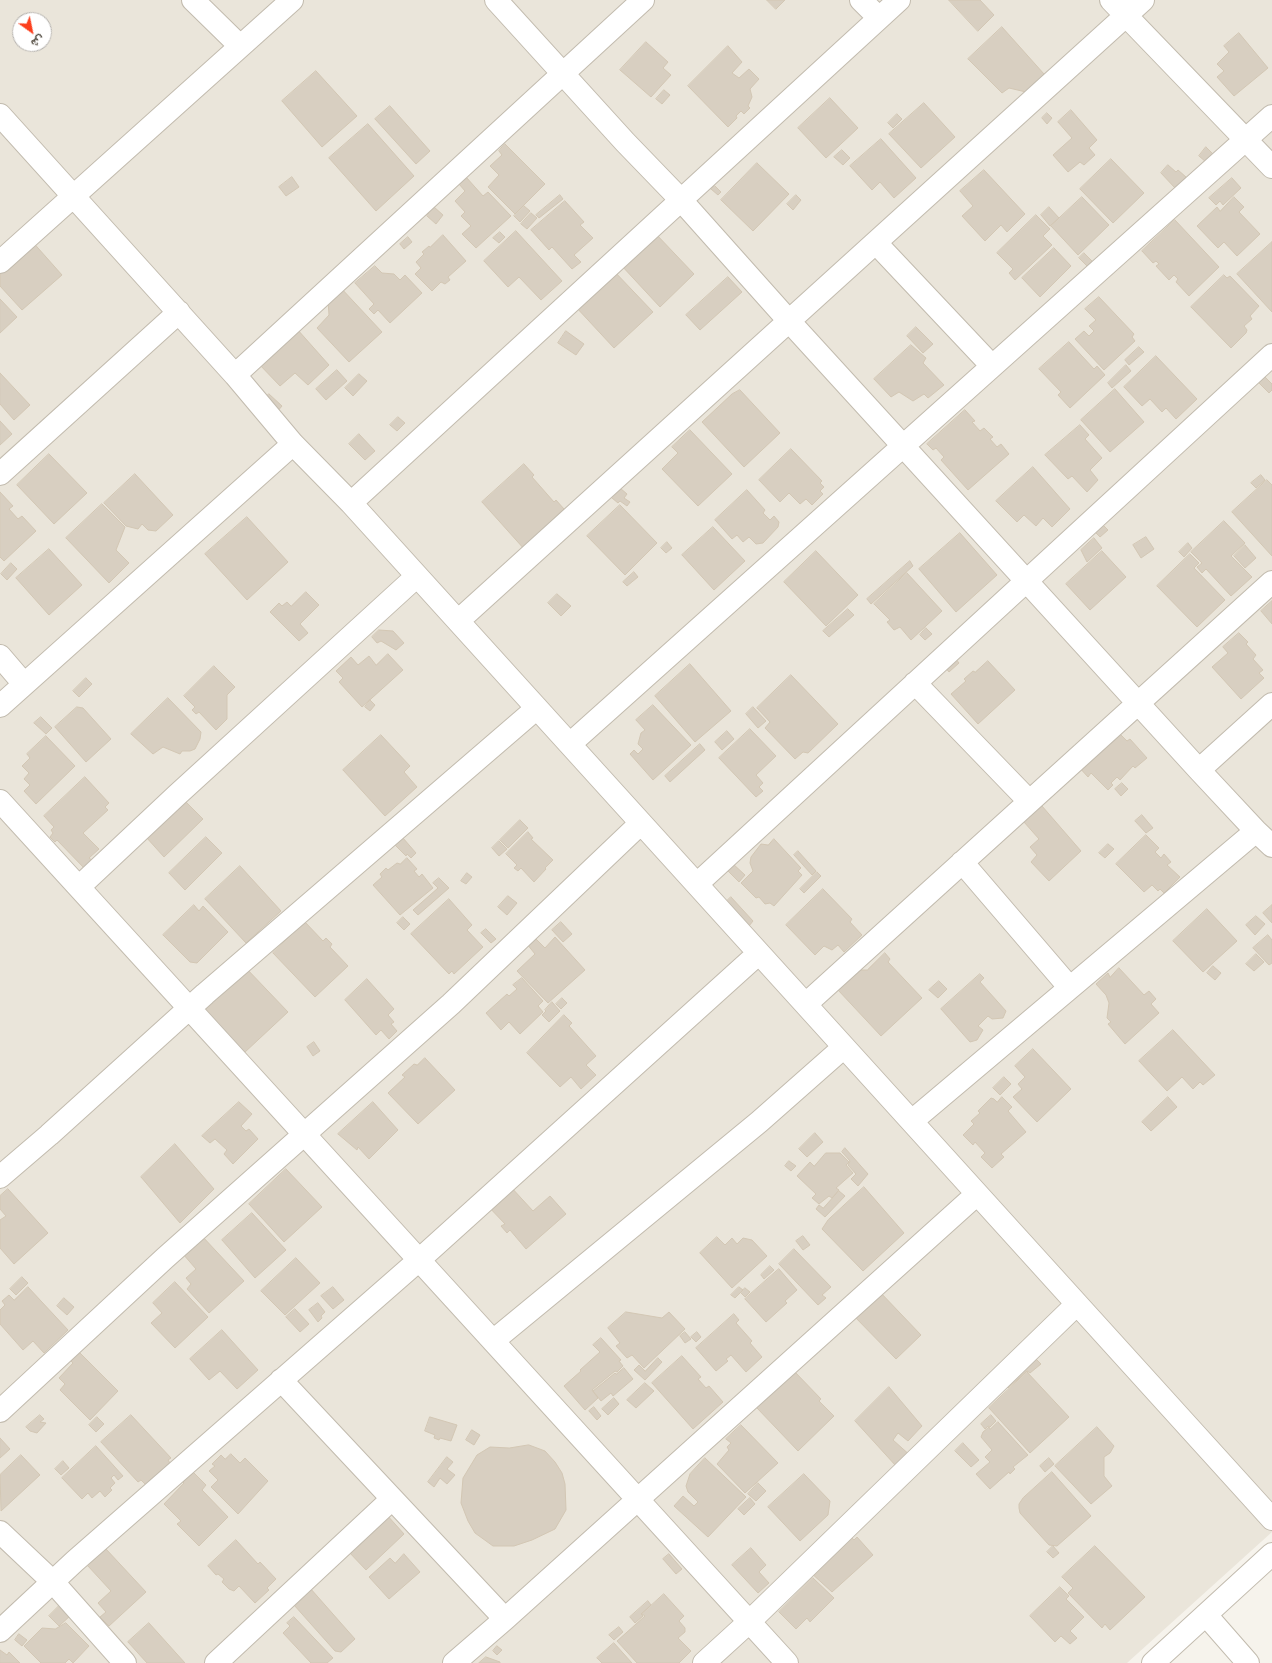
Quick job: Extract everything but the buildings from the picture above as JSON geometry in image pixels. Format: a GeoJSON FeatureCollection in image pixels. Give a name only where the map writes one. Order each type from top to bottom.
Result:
{"type":"FeatureCollection","features":[{"type":"Feature","properties":{"kind":"street"},"geometry":{"type":"LineString","coordinates":[[193,0],[240,46]]}},
{"type":"Feature","properties":{"kind":"street"},"geometry":{"type":"LineString","coordinates":[[0,262],[292,0]]}},
{"type":"Feature","properties":{"kind":"street"},"geometry":{"type":"LineString","coordinates":[[496,0],[562,74],[681,200],[789,321],[1138,704],[1256,831],[1272,846]]}},
{"type":"Feature","properties":{"kind":"street"},"geometry":{"type":"LineString","coordinates":[[235,374],[644,0]]}},
{"type":"Feature","properties":{"kind":"street"},"geometry":{"type":"LineString","coordinates":[[861,0],[879,18]]}},
{"type":"Feature","properties":{"kind":"street"},"geometry":{"type":"LineString","coordinates":[[351,503],[899,0]]}},
{"type":"Feature","properties":{"kind":"street"},"geometry":{"type":"LineString","coordinates":[[1111,0],[1272,167]]}},
{"type":"Feature","properties":{"kind":"street"},"geometry":{"type":"LineString","coordinates":[[458,621],[1143,0]]}},
{"type":"Feature","properties":{"kind":"street"},"geometry":{"type":"LineString","coordinates":[[0,115],[235,374],[293,444],[351,503],[1272,1519]]}},
{"type":"Feature","properties":{"kind":"street"},"geometry":{"type":"LineString","coordinates":[[570,744],[1272,116]]}},
{"type":"Feature","properties":{"kind":"street"},"geometry":{"type":"LineString","coordinates":[[876,243],[992,366]]}},
{"type":"Feature","properties":{"kind":"street"},"geometry":{"type":"LineString","coordinates":[[0,474],[179,312]]}},
{"type":"Feature","properties":{"kind":"street"},"geometry":{"type":"LineString","coordinates":[[696,884],[1272,356]]}},
{"type":"Feature","properties":{"kind":"street"},"geometry":{"type":"LineString","coordinates":[[0,706],[293,444]]}},
{"type":"Feature","properties":{"kind":"street"},"geometry":{"type":"LineString","coordinates":[[79,887],[122,845],[160,812],[176,795],[417,576]]}},
{"type":"Feature","properties":{"kind":"street"},"geometry":{"type":"LineString","coordinates":[[806,1004],[1272,582]]}},
{"type":"Feature","properties":{"kind":"street"},"geometry":{"type":"LineString","coordinates":[[0,656],[24,684]]}},
{"type":"Feature","properties":{"kind":"street"},"geometry":{"type":"LineString","coordinates":[[915,683],[1029,801]]}},
{"type":"Feature","properties":{"kind":"street"},"geometry":{"type":"LineString","coordinates":[[1199,770],[1272,704]]}},
{"type":"Feature","properties":{"kind":"street"},"geometry":{"type":"LineString","coordinates":[[0,1177],[189,1009],[537,708]]}},
{"type":"Feature","properties":{"kind":"street"},"geometry":{"type":"LineString","coordinates":[[0,800],[787,1663]]}},
{"type":"Feature","properties":{"kind":"street"},"geometry":{"type":"LineString","coordinates":[[0,1411],[160,1263],[451,1004],[641,823]]}},
{"type":"Feature","properties":{"kind":"street"},"geometry":{"type":"LineString","coordinates":[[912,1122],[1256,831]]}},
{"type":"Feature","properties":{"kind":"street"},"geometry":{"type":"LineString","coordinates":[[962,862],[1070,988]]}},
{"type":"Feature","properties":{"kind":"street"},"geometry":{"type":"LineString","coordinates":[[0,1631],[75,1561],[419,1260],[759,953]]}},
{"type":"Feature","properties":{"kind":"street"},"geometry":{"type":"LineString","coordinates":[[493,1341],[759,1122],[844,1047]]}},
{"type":"Feature","properties":{"kind":"street"},"geometry":{"type":"LineString","coordinates":[[454,1663],[638,1500],[977,1194]]}},
{"type":"Feature","properties":{"kind":"street"},"geometry":{"type":"LineString","coordinates":[[704,1663],[749,1622],[1077,1304]]}},
{"type":"Feature","properties":{"kind":"street"},"geometry":{"type":"LineString","coordinates":[[282,1380],[505,1619]]}},
{"type":"Feature","properties":{"kind":"street"},"geometry":{"type":"LineString","coordinates":[[216,1663],[392,1499]]}},
{"type":"Feature","properties":{"kind":"street"},"geometry":{"type":"LineString","coordinates":[[0,1532],[53,1582],[125,1663]]}},
{"type":"Feature","properties":{"kind":"street"},"geometry":{"type":"LineString","coordinates":[[1153,1663],[1272,1554]]}},
{"type":"Feature","properties":{"kind":"street"},"geometry":{"type":"LineString","coordinates":[[1206,1615],[1248,1663]]}},
{"type":"Feature","properties":{"kind":"shaded area"},"geometry":{"type":"Polygon","coordinates":[[[0,0],[1272,0],[1272,1532],[1127,1663],[0,1663],[0,0]]]}}]}
